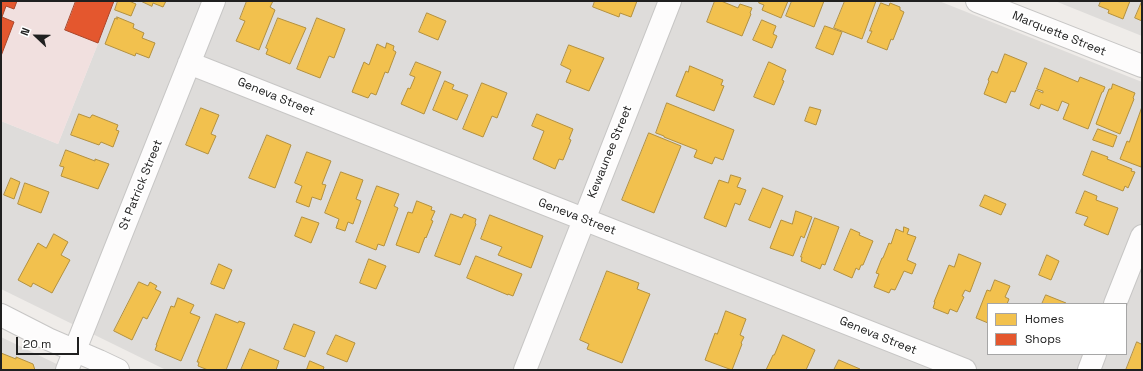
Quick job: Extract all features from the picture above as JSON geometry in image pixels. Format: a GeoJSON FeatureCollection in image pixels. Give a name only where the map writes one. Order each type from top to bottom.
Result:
{"type":"FeatureCollection","features":[{"type":"Feature","properties":{"kind":"street","name":"St Patrick Street"},"geometry":{"type":"LineString","coordinates":[[71,360],[214,1]]}},
{"type":"Feature","properties":{"kind":"street","name":"Kewaunee Street"},"geometry":{"type":"LineString","coordinates":[[525,370],[670,1]]}},
{"type":"Feature","properties":{"kind":"street","name":"Marquette Street"},"geometry":{"type":"LineString","coordinates":[[977,1],[1142,66]]}},
{"type":"Feature","properties":{"kind":"street","name":"Geneva Street"},"geometry":{"type":"LineString","coordinates":[[189,63],[965,370]]}},
{"type":"Feature","properties":{"kind":"street"},"geometry":{"type":"LineString","coordinates":[[1115,303],[1142,236]]}},
{"type":"Feature","properties":{"kind":"street"},"geometry":{"type":"LineString","coordinates":[[1,316],[48,339],[71,360],[118,370]]}},
{"type":"Feature","properties":{"kind":"street"},"geometry":{"type":"LineString","coordinates":[[1089,370],[1095,355]]}},
{"type":"Feature","properties":{"kind":"shaded area"},"geometry":{"type":"Polygon","coordinates":[[[1,1],[115,1],[58,144],[1,121],[1,1]]]}},
{"type":"Feature","properties":{"kind":"shaded area"},"geometry":{"type":"Polygon","coordinates":[[[115,1],[939,1],[1142,82],[1142,370],[166,370],[1,289],[1,121],[58,144],[115,1]]]}},
{"type":"Feature","properties":{"kind":"shaded area"},"geometry":{"type":"Polygon","coordinates":[[[1055,1],[1142,1],[1142,36],[1055,1]]]}},
{"type":"Feature","properties":{"kind":"shaded area"},"geometry":{"type":"Polygon","coordinates":[[[1,337],[69,370],[1,370],[1,337]]]}},
{"type":"Feature","properties":{"kind":"building: Homes"},"geometry":{"type":"Polygon","coordinates":[[[118,1],[129,1],[136,4],[131,16],[115,10],[118,1]]]}},
{"type":"Feature","properties":{"kind":"building: Homes"},"geometry":{"type":"Polygon","coordinates":[[[141,1],[166,1],[163,7],[153,3],[152,6],[141,1]]]}},
{"type":"Feature","properties":{"kind":"building: Homes"},"geometry":{"type":"Polygon","coordinates":[[[247,1],[273,1],[270,7],[275,10],[259,50],[236,41],[245,21],[240,19],[247,1]]]}},
{"type":"Feature","properties":{"kind":"building: Homes"},"geometry":{"type":"Polygon","coordinates":[[[595,1],[637,1],[631,17],[620,13],[619,17],[593,7],[595,1]]]}},
{"type":"Feature","properties":{"kind":"building: Homes"},"geometry":{"type":"Polygon","coordinates":[[[715,1],[721,1],[738,8],[740,4],[752,8],[742,36],[707,22],[715,1]]]}},
{"type":"Feature","properties":{"kind":"building: Homes"},"geometry":{"type":"Polygon","coordinates":[[[760,1],[788,1],[781,18],[762,10],[764,5],[759,3],[760,1]]]}},
{"type":"Feature","properties":{"kind":"building: Homes"},"geometry":{"type":"Polygon","coordinates":[[[792,1],[824,1],[814,27],[786,16],[792,1]]]}},
{"type":"Feature","properties":{"kind":"building: Homes"},"geometry":{"type":"Polygon","coordinates":[[[845,1],[876,1],[862,39],[834,28],[845,1]]]}},
{"type":"Feature","properties":{"kind":"building: Homes"},"geometry":{"type":"Polygon","coordinates":[[[1101,1],[1130,1],[1123,19],[1108,13],[1109,10],[1099,6],[1101,1]]]}},
{"type":"Feature","properties":{"kind":"building: Homes"},"geometry":{"type":"Polygon","coordinates":[[[1142,1],[1142,21],[1135,18],[1142,1]]]}},
{"type":"Feature","properties":{"kind":"building: Homes"},"geometry":{"type":"Polygon","coordinates":[[[881,3],[889,6],[890,3],[900,7],[900,10],[904,12],[893,40],[891,39],[887,50],[867,42],[881,3]]]}},
{"type":"Feature","properties":{"kind":"building: Homes"},"geometry":{"type":"Polygon","coordinates":[[[427,13],[446,21],[438,40],[419,32],[427,13]]]}},
{"type":"Feature","properties":{"kind":"building: Homes"},"geometry":{"type":"Polygon","coordinates":[[[117,17],[134,24],[133,28],[144,33],[142,38],[155,43],[149,58],[136,53],[135,56],[105,44],[115,18],[117,19],[117,17]]]}},
{"type":"Feature","properties":{"kind":"building: Homes"},"geometry":{"type":"Polygon","coordinates":[[[278,18],[306,28],[290,64],[266,54],[268,49],[266,48],[278,18]]]}},
{"type":"Feature","properties":{"kind":"building: Homes"},"geometry":{"type":"Polygon","coordinates":[[[317,18],[345,29],[334,58],[329,56],[320,78],[297,69],[317,18]]]}},
{"type":"Feature","properties":{"kind":"building: Homes"},"geometry":{"type":"Polygon","coordinates":[[[762,20],[776,26],[773,34],[777,36],[772,48],[753,40],[762,20]]]}},
{"type":"Feature","properties":{"kind":"building: Homes"},"geometry":{"type":"Polygon","coordinates":[[[825,26],[842,32],[833,55],[816,48],[825,26]]]}},
{"type":"Feature","properties":{"kind":"building: Homes"},"geometry":{"type":"Polygon","coordinates":[[[387,43],[394,46],[393,50],[396,52],[388,73],[385,72],[376,95],[371,93],[368,98],[352,92],[364,62],[369,65],[377,44],[385,48],[387,43]]]}},
{"type":"Feature","properties":{"kind":"building: Homes"},"geometry":{"type":"Polygon","coordinates":[[[569,45],[604,58],[589,91],[566,82],[571,70],[561,65],[569,45]]]}},
{"type":"Feature","properties":{"kind":"building: Homes"},"geometry":{"type":"Polygon","coordinates":[[[1005,54],[1027,63],[1015,92],[1011,91],[1006,103],[984,94],[992,71],[997,73],[1005,54]]]}},
{"type":"Feature","properties":{"kind":"building: Homes"},"geometry":{"type":"Polygon","coordinates":[[[416,62],[441,72],[424,114],[401,104],[415,77],[410,75],[416,62]]]}},
{"type":"Feature","properties":{"kind":"building: Homes"},"geometry":{"type":"Polygon","coordinates":[[[769,62],[786,70],[782,80],[784,81],[774,105],[754,97],[769,62]]]}},
{"type":"Feature","properties":{"kind":"building: Homes"},"geometry":{"type":"Polygon","coordinates":[[[690,66],[723,80],[721,85],[724,86],[714,111],[676,96],[686,71],[688,72],[690,66]]]}},
{"type":"Feature","properties":{"kind":"building: Homes"},"geometry":{"type":"Polygon","coordinates":[[[1045,68],[1078,82],[1080,77],[1105,87],[1088,129],[1063,119],[1069,104],[1062,101],[1058,111],[1041,104],[1039,109],[1030,105],[1036,90],[1043,93],[1043,91],[1037,89],[1045,68]]]}},
{"type":"Feature","properties":{"kind":"building: Homes"},"geometry":{"type":"Polygon","coordinates":[[[445,81],[454,85],[452,89],[468,95],[457,120],[433,110],[445,81]]]}},
{"type":"Feature","properties":{"kind":"building: Homes"},"geometry":{"type":"Polygon","coordinates":[[[482,83],[507,93],[497,118],[492,116],[483,137],[463,129],[482,83]]]}},
{"type":"Feature","properties":{"kind":"building: Homes"},"geometry":{"type":"Polygon","coordinates":[[[1113,84],[1135,93],[1120,134],[1096,124],[1109,89],[1111,89],[1113,84]]]}},
{"type":"Feature","properties":{"kind":"building: Homes"},"geometry":{"type":"Polygon","coordinates":[[[667,103],[734,130],[723,160],[715,157],[712,164],[694,157],[697,150],[656,133],[667,103]]]}},
{"type":"Feature","properties":{"kind":"building: Homes"},"geometry":{"type":"Polygon","coordinates":[[[810,107],[821,110],[816,125],[805,121],[810,107]]]}},
{"type":"Feature","properties":{"kind":"building: Homes"},"geometry":{"type":"Polygon","coordinates":[[[1142,107],[1141,167],[1120,159],[1127,141],[1129,142],[1142,107]]]}},
{"type":"Feature","properties":{"kind":"building: Homes"},"geometry":{"type":"Polygon","coordinates":[[[201,108],[219,115],[211,134],[216,136],[208,154],[186,145],[201,108]]]}},
{"type":"Feature","properties":{"kind":"building: Homes"},"geometry":{"type":"Polygon","coordinates":[[[79,114],[90,118],[93,115],[118,125],[116,130],[119,131],[113,147],[101,142],[99,145],[71,135],[79,114]]]}},
{"type":"Feature","properties":{"kind":"building: Homes"},"geometry":{"type":"Polygon","coordinates":[[[537,114],[573,129],[569,139],[571,140],[563,160],[559,159],[555,169],[533,159],[544,131],[532,126],[537,114]]]}},
{"type":"Feature","properties":{"kind":"building: Homes"},"geometry":{"type":"Polygon","coordinates":[[[1098,129],[1117,136],[1113,147],[1093,140],[1098,129]]]}},
{"type":"Feature","properties":{"kind":"building: Homes"},"geometry":{"type":"Polygon","coordinates":[[[649,133],[681,146],[654,213],[622,200],[649,133]]]}},
{"type":"Feature","properties":{"kind":"building: Homes"},"geometry":{"type":"Polygon","coordinates":[[[267,135],[291,145],[275,188],[249,178],[267,135]]]}},
{"type":"Feature","properties":{"kind":"building: Homes"},"geometry":{"type":"Polygon","coordinates":[[[66,150],[95,161],[95,159],[109,164],[98,189],[61,176],[64,167],[60,166],[66,150]]]}},
{"type":"Feature","properties":{"kind":"building: Homes"},"geometry":{"type":"Polygon","coordinates":[[[1092,151],[1108,157],[1107,159],[1132,169],[1131,171],[1135,172],[1128,188],[1125,186],[1123,191],[1083,175],[1092,151]]]}},
{"type":"Feature","properties":{"kind":"building: Homes"},"geometry":{"type":"Polygon","coordinates":[[[307,152],[331,161],[322,184],[326,185],[321,200],[312,197],[309,207],[296,202],[302,186],[295,183],[307,152]]]}},
{"type":"Feature","properties":{"kind":"building: Homes"},"geometry":{"type":"Polygon","coordinates":[[[341,172],[363,180],[356,199],[361,201],[353,224],[348,222],[345,231],[336,228],[339,219],[325,213],[341,172]]]}},
{"type":"Feature","properties":{"kind":"building: Homes"},"geometry":{"type":"Polygon","coordinates":[[[731,175],[741,178],[737,187],[746,190],[740,205],[735,203],[726,227],[704,218],[719,180],[728,183],[731,175]]]}},
{"type":"Feature","properties":{"kind":"building: Homes"},"geometry":{"type":"Polygon","coordinates":[[[11,178],[20,182],[14,199],[4,195],[11,178]]]}},
{"type":"Feature","properties":{"kind":"building: Homes"},"geometry":{"type":"Polygon","coordinates":[[[25,183],[49,192],[41,213],[18,204],[25,183]]]}},
{"type":"Feature","properties":{"kind":"building: Homes"},"geometry":{"type":"Polygon","coordinates":[[[377,186],[399,194],[394,206],[398,208],[384,246],[378,244],[376,250],[356,242],[377,186]]]}},
{"type":"Feature","properties":{"kind":"building: Homes"},"geometry":{"type":"Polygon","coordinates":[[[763,188],[783,196],[770,228],[749,220],[763,188]]]}},
{"type":"Feature","properties":{"kind":"building: Homes"},"geometry":{"type":"Polygon","coordinates":[[[1085,191],[1097,196],[1096,200],[1118,208],[1108,235],[1084,225],[1088,217],[1076,213],[1085,191]]]}},
{"type":"Feature","properties":{"kind":"building: Homes"},"geometry":{"type":"Polygon","coordinates":[[[985,195],[1006,204],[1001,215],[980,206],[985,195]]]}},
{"type":"Feature","properties":{"kind":"building: Homes"},"geometry":{"type":"Polygon","coordinates":[[[417,201],[432,207],[431,210],[435,211],[431,220],[433,221],[419,253],[396,245],[408,212],[412,213],[417,201]]]}},
{"type":"Feature","properties":{"kind":"building: Homes"},"geometry":{"type":"Polygon","coordinates":[[[796,211],[812,217],[804,238],[801,236],[793,256],[770,248],[781,220],[792,224],[796,211]]]}},
{"type":"Feature","properties":{"kind":"building: Homes"},"geometry":{"type":"Polygon","coordinates":[[[451,214],[462,218],[464,214],[476,219],[476,224],[460,265],[435,256],[451,214]]]}},
{"type":"Feature","properties":{"kind":"building: Homes"},"geometry":{"type":"Polygon","coordinates":[[[490,215],[543,236],[531,268],[498,255],[502,247],[481,239],[490,215]]]}},
{"type":"Feature","properties":{"kind":"building: Homes"},"geometry":{"type":"Polygon","coordinates":[[[302,217],[319,223],[311,243],[295,236],[302,217]]]}},
{"type":"Feature","properties":{"kind":"building: Homes"},"geometry":{"type":"Polygon","coordinates":[[[815,218],[839,227],[825,265],[822,264],[820,269],[801,261],[801,257],[815,218]]]}},
{"type":"Feature","properties":{"kind":"building: Homes"},"geometry":{"type":"Polygon","coordinates":[[[904,227],[909,229],[907,234],[916,237],[907,260],[916,264],[912,274],[904,271],[895,290],[891,289],[889,293],[874,287],[879,274],[876,273],[889,243],[891,244],[896,229],[903,232],[904,227]]]}},
{"type":"Feature","properties":{"kind":"building: Homes"},"geometry":{"type":"Polygon","coordinates":[[[851,229],[860,233],[859,235],[873,241],[863,265],[861,265],[859,270],[856,268],[852,278],[834,270],[851,229]]]}},
{"type":"Feature","properties":{"kind":"building: Homes"},"geometry":{"type":"Polygon","coordinates":[[[54,234],[68,242],[61,255],[70,260],[52,293],[33,283],[31,287],[18,280],[38,243],[46,248],[54,234]]]}},
{"type":"Feature","properties":{"kind":"building: Homes"},"geometry":{"type":"Polygon","coordinates":[[[959,254],[981,263],[970,292],[965,290],[962,296],[964,297],[957,312],[950,309],[948,314],[933,308],[934,302],[949,265],[954,267],[959,254]]]}},
{"type":"Feature","properties":{"kind":"building: Homes"},"geometry":{"type":"Polygon","coordinates":[[[1047,255],[1059,261],[1051,280],[1039,275],[1047,255]]]}},
{"type":"Feature","properties":{"kind":"building: Homes"},"geometry":{"type":"Polygon","coordinates":[[[476,256],[522,274],[513,296],[467,278],[476,256]]]}},
{"type":"Feature","properties":{"kind":"building: Homes"},"geometry":{"type":"Polygon","coordinates":[[[369,259],[386,266],[376,289],[360,283],[369,259]]]}},
{"type":"Feature","properties":{"kind":"building: Homes"},"geometry":{"type":"Polygon","coordinates":[[[219,264],[232,270],[224,289],[211,284],[219,264]]]}},
{"type":"Feature","properties":{"kind":"building: Homes"},"geometry":{"type":"Polygon","coordinates":[[[607,271],[639,283],[637,289],[650,294],[622,363],[587,349],[589,344],[580,340],[607,271]]]}},
{"type":"Feature","properties":{"kind":"building: Homes"},"geometry":{"type":"Polygon","coordinates":[[[995,280],[1010,286],[1005,297],[1009,299],[1007,303],[987,303],[987,323],[976,318],[987,290],[990,291],[995,280]]]}},
{"type":"Feature","properties":{"kind":"building: Homes"},"geometry":{"type":"Polygon","coordinates":[[[139,282],[148,286],[150,282],[157,286],[155,289],[161,292],[147,319],[143,317],[132,340],[114,331],[139,282]]]}},
{"type":"Feature","properties":{"kind":"building: Homes"},"geometry":{"type":"Polygon","coordinates":[[[1046,295],[1066,303],[1042,303],[1046,295]]]}},
{"type":"Feature","properties":{"kind":"building: Homes"},"geometry":{"type":"Polygon","coordinates":[[[178,298],[194,305],[190,313],[200,317],[181,361],[155,350],[171,306],[174,307],[178,298]]]}},
{"type":"Feature","properties":{"kind":"building: Homes"},"geometry":{"type":"Polygon","coordinates":[[[726,311],[746,319],[740,335],[744,337],[732,370],[705,360],[715,333],[717,334],[726,311]]]}},
{"type":"Feature","properties":{"kind":"building: Homes"},"geometry":{"type":"Polygon","coordinates":[[[216,314],[238,323],[239,321],[245,323],[226,370],[208,370],[198,366],[199,362],[197,362],[216,314]]]}},
{"type":"Feature","properties":{"kind":"building: Homes"},"geometry":{"type":"Polygon","coordinates":[[[294,324],[315,332],[305,357],[284,349],[294,324]]]}},
{"type":"Feature","properties":{"kind":"building: Homes"},"geometry":{"type":"Polygon","coordinates":[[[336,335],[355,343],[347,362],[327,354],[336,335]]]}},
{"type":"Feature","properties":{"kind":"building: Homes"},"geometry":{"type":"Polygon","coordinates":[[[783,335],[815,350],[806,370],[766,370],[783,335]]]}},
{"type":"Feature","properties":{"kind":"building: Homes"},"geometry":{"type":"Polygon","coordinates":[[[1137,342],[1141,344],[1142,342],[1142,370],[1126,370],[1137,342]]]}},
{"type":"Feature","properties":{"kind":"building: Homes"},"geometry":{"type":"Polygon","coordinates":[[[250,349],[279,361],[276,370],[241,370],[250,349]]]}},
{"type":"Feature","properties":{"kind":"building: Homes"},"geometry":{"type":"Polygon","coordinates":[[[1,353],[33,364],[35,370],[1,370],[1,353]]]}},
{"type":"Feature","properties":{"kind":"building: Homes"},"geometry":{"type":"Polygon","coordinates":[[[839,360],[860,369],[834,370],[839,360]]]}},
{"type":"Feature","properties":{"kind":"building: Homes"},"geometry":{"type":"Polygon","coordinates":[[[310,361],[324,367],[323,370],[306,370],[310,361]]]}},
{"type":"Feature","properties":{"kind":"building: Shops"},"geometry":{"type":"Polygon","coordinates":[[[1,1],[17,1],[14,9],[6,6],[2,17],[14,22],[1,56],[1,1]]]}},
{"type":"Feature","properties":{"kind":"building: Shops"},"geometry":{"type":"Polygon","coordinates":[[[76,1],[114,1],[98,43],[65,30],[76,1]]]}}]}
